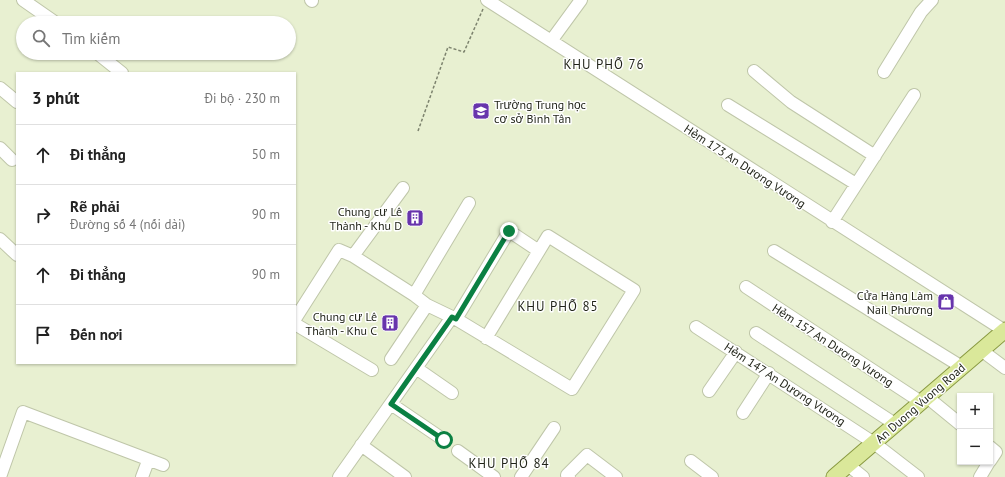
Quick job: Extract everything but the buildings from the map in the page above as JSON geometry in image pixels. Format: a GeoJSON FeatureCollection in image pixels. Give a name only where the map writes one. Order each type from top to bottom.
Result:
{"type":"FeatureCollection","features":[{"type":"Feature","properties":{"kind":"main road","name":"An Duong Vuong Road"},"geometry":{"type":"LineString","coordinates":[[834,477],[1005,330]]}},
{"type":"Feature","properties":{"kind":"street"},"geometry":{"type":"LineString","coordinates":[[23,0],[46,16]]}},
{"type":"Feature","properties":{"kind":"street","name":"Hẻm 173 An Dương Vương"},"geometry":{"type":"LineString","coordinates":[[488,0],[832,222],[1005,330]]}},
{"type":"Feature","properties":{"kind":"street"},"geometry":{"type":"LineString","coordinates":[[552,41],[581,0]]}},
{"type":"Feature","properties":{"kind":"street"},"geometry":{"type":"LineString","coordinates":[[884,72],[922,6],[932,0]]}},
{"type":"Feature","properties":{"kind":"street"},"geometry":{"type":"LineString","coordinates":[[106,60],[121,72]]}},
{"type":"Feature","properties":{"kind":"street"},"geometry":{"type":"LineString","coordinates":[[754,71],[791,102],[875,156]]}},
{"type":"Feature","properties":{"kind":"street"},"geometry":{"type":"LineString","coordinates":[[0,88],[16,101]]}},
{"type":"Feature","properties":{"kind":"street"},"geometry":{"type":"LineString","coordinates":[[832,222],[914,95]]}},
{"type":"Feature","properties":{"kind":"street"},"geometry":{"type":"LineString","coordinates":[[728,105],[856,184]]}},
{"type":"Feature","properties":{"kind":"street"},"geometry":{"type":"LineString","coordinates":[[0,148],[12,160]]}},
{"type":"Feature","properties":{"kind":"street"},"geometry":{"type":"LineString","coordinates":[[353,256],[403,188]]}},
{"type":"Feature","properties":{"kind":"street"},"geometry":{"type":"LineString","coordinates":[[414,295],[469,203]]}},
{"type":"Feature","properties":{"kind":"street"},"geometry":{"type":"LineString","coordinates":[[339,477],[416,368],[454,318],[509,231],[539,251]]}},
{"type":"Feature","properties":{"kind":"street"},"geometry":{"type":"LineString","coordinates":[[296,317],[339,250],[353,256],[427,305],[454,318],[486,338],[572,389],[634,290],[548,236],[486,338]]}},
{"type":"Feature","properties":{"kind":"street"},"geometry":{"type":"LineString","coordinates":[[0,239],[16,254]]}},
{"type":"Feature","properties":{"kind":"street"},"geometry":{"type":"LineString","coordinates":[[774,251],[962,367]]}},
{"type":"Feature","properties":{"kind":"street","name":"Hẻm 157 An Dương Vương"},"geometry":{"type":"LineString","coordinates":[[746,287],[957,422]]}},
{"type":"Feature","properties":{"kind":"street"},"geometry":{"type":"LineString","coordinates":[[391,359],[427,305]]}},
{"type":"Feature","properties":{"kind":"street"},"geometry":{"type":"LineString","coordinates":[[296,325],[372,370]]}},
{"type":"Feature","properties":{"kind":"street","name":"Hẻm 147 An Dương Vương"},"geometry":{"type":"LineString","coordinates":[[696,327],[769,373],[874,443],[918,477]]}},
{"type":"Feature","properties":{"kind":"street"},"geometry":{"type":"LineString","coordinates":[[756,333],[895,424]]}},
{"type":"Feature","properties":{"kind":"street"},"geometry":{"type":"LineString","coordinates":[[981,350],[1005,368]]}},
{"type":"Feature","properties":{"kind":"street"},"geometry":{"type":"LineString","coordinates":[[709,391],[736,352]]}},
{"type":"Feature","properties":{"kind":"street"},"geometry":{"type":"LineString","coordinates":[[416,368],[452,393]]}},
{"type":"Feature","properties":{"kind":"street"},"geometry":{"type":"LineString","coordinates":[[743,413],[769,373]]}},
{"type":"Feature","properties":{"kind":"street"},"geometry":{"type":"LineString","coordinates":[[391,404],[444,440]]}},
{"type":"Feature","properties":{"kind":"street"},"geometry":{"type":"LineString","coordinates":[[0,477],[23,412],[163,466]]}},
{"type":"Feature","properties":{"kind":"street"},"geometry":{"type":"LineString","coordinates":[[521,477],[554,428]]}},
{"type":"Feature","properties":{"kind":"street"},"geometry":{"type":"LineString","coordinates":[[361,445],[402,476]]}},
{"type":"Feature","properties":{"kind":"street"},"geometry":{"type":"LineString","coordinates":[[458,451],[494,477]]}},
{"type":"Feature","properties":{"kind":"street"},"geometry":{"type":"LineString","coordinates":[[569,477],[567,475],[587,455],[616,477]]}},
{"type":"Feature","properties":{"kind":"street"},"geometry":{"type":"LineString","coordinates":[[980,477],[994,456]]}},
{"type":"Feature","properties":{"kind":"street"},"geometry":{"type":"LineString","coordinates":[[142,477],[148,461]]}},
{"type":"Feature","properties":{"kind":"street"},"geometry":{"type":"LineString","coordinates":[[690,461],[712,477]]}},
{"type":"Feature","properties":{"kind":"street"},"geometry":{"type":"LineString","coordinates":[[848,465],[863,477]]}},
{"type":"Feature","properties":{"kind":"path"},"geometry":{"type":"LineString","coordinates":[[418,131],[448,47],[464,52],[480,12],[488,0]]}},
{"type":"Feature","properties":{"kind":"place","name":"Trường Trung học cơ sở Bình Tân"},"geometry":{"type":"Point","coordinates":[481,111]}},
{"type":"Feature","properties":{"kind":"place","name":"Chung cư Lê Thành - Khu D"},"geometry":{"type":"Point","coordinates":[415,218]}},
{"type":"Feature","properties":{"kind":"place","name":"Cửa Hàng Làm Nail Phương"},"geometry":{"type":"Point","coordinates":[946,302]}},
{"type":"Feature","properties":{"kind":"place","name":"Chung cư Lê Thành - Khu C"},"geometry":{"type":"Point","coordinates":[390,323]}},
{"type":"Feature","properties":{"kind":"district","name":"KHU PHỐ 76"},"geometry":{"type":"Point","coordinates":[604,64]}},
{"type":"Feature","properties":{"kind":"district","name":"KHU PHỐ 85"},"geometry":{"type":"Point","coordinates":[558,306]}},
{"type":"Feature","properties":{"kind":"district","name":"KHU PHỐ 84"},"geometry":{"type":"Point","coordinates":[509,463]}},
{"type":"Feature","properties":{"kind":"route"},"geometry":{"type":"LineString","coordinates":[[444,440],[391,404],[452,317],[456,319],[509,231]]}}]}
